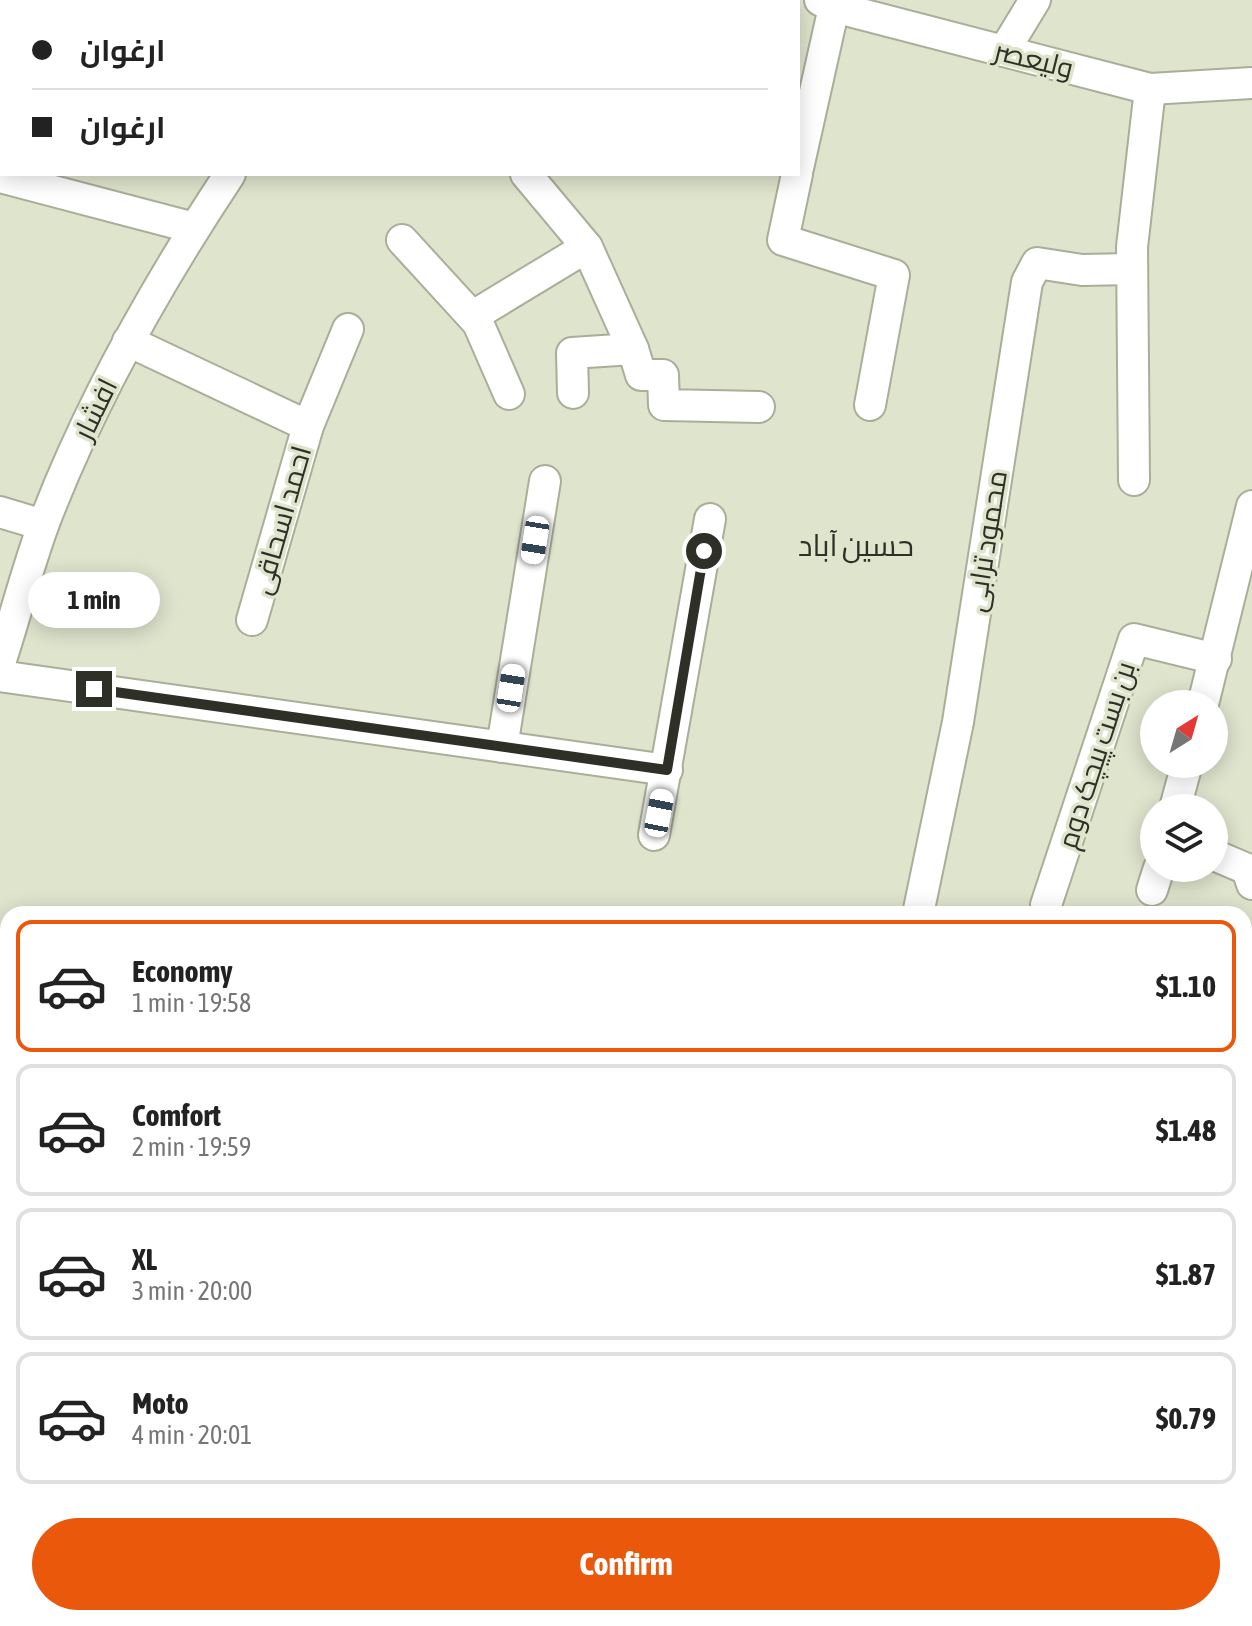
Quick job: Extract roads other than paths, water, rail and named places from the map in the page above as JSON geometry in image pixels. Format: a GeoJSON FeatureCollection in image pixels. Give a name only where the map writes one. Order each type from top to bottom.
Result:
{"type":"FeatureCollection","features":[{"type":"Feature","properties":{"kind":"street"},"geometry":{"type":"LineString","coordinates":[[1004,51],[1035,0]]}},
{"type":"Feature","properties":{"kind":"street"},"geometry":{"type":"LineString","coordinates":[[800,157],[827,3]]}},
{"type":"Feature","properties":{"kind":"street","name":"ولیعصر"},"geometry":{"type":"LineString","coordinates":[[827,3],[1150,89],[1252,83]]}},
{"type":"Feature","properties":{"kind":"street"},"geometry":{"type":"LineString","coordinates":[[1134,480],[1132,269],[1150,89]]}},
{"type":"Feature","properties":{"kind":"street","name":"افشار"},"geometry":{"type":"LineString","coordinates":[[0,663],[43,525],[82,432],[128,341],[194,228],[229,176]]}},
{"type":"Feature","properties":{"kind":"street"},"geometry":{"type":"LineString","coordinates":[[528,176],[587,247],[633,349],[641,375],[663,375],[664,405],[759,407]]}},
{"type":"Feature","properties":{"kind":"street"},"geometry":{"type":"LineString","coordinates":[[797,176],[783,240],[894,275],[870,405]]}},
{"type":"Feature","properties":{"kind":"street"},"geometry":{"type":"LineString","coordinates":[[0,177],[194,228]]}},
{"type":"Feature","properties":{"kind":"street"},"geometry":{"type":"LineString","coordinates":[[402,240],[478,323],[509,394]]}},
{"type":"Feature","properties":{"kind":"street"},"geometry":{"type":"LineString","coordinates":[[478,323],[478,313],[486,307],[587,247]]}},
{"type":"Feature","properties":{"kind":"street","name":"محمود ترابی"},"geometry":{"type":"LineString","coordinates":[[920,906],[958,722],[1027,282],[1037,263],[1082,270],[1132,269]]}},
{"type":"Feature","properties":{"kind":"street"},"geometry":{"type":"LineString","coordinates":[[308,426],[348,329]]}},
{"type":"Feature","properties":{"kind":"street","name":"احمد اسحاقی"},"geometry":{"type":"LineString","coordinates":[[128,341],[308,426],[252,620]]}},
{"type":"Feature","properties":{"kind":"street"},"geometry":{"type":"LineString","coordinates":[[573,393],[572,353],[633,349]]}},
{"type":"Feature","properties":{"kind":"street"},"geometry":{"type":"LineString","coordinates":[[502,747],[545,481]]}},
{"type":"Feature","properties":{"kind":"street"},"geometry":{"type":"LineString","coordinates":[[1207,690],[1252,506]]}},
{"type":"Feature","properties":{"kind":"street"},"geometry":{"type":"LineString","coordinates":[[0,512],[43,525]]}},
{"type":"Feature","properties":{"kind":"street"},"geometry":{"type":"LineString","coordinates":[[654,835],[710,519]]}},
{"type":"Feature","properties":{"kind":"street","name":"بن بست پیچک دوم"},"geometry":{"type":"LineString","coordinates":[[1046,905],[1134,639],[1216,659]]}},
{"type":"Feature","properties":{"kind":"street"},"geometry":{"type":"LineString","coordinates":[[0,676],[667,770]]}},
{"type":"Feature","properties":{"kind":"street"},"geometry":{"type":"LineString","coordinates":[[1228,861],[1247,869],[1252,884]]}},
{"type":"Feature","properties":{"kind":"district","name":"حسین آباد"},"geometry":{"type":"Point","coordinates":[856,546]}}]}
